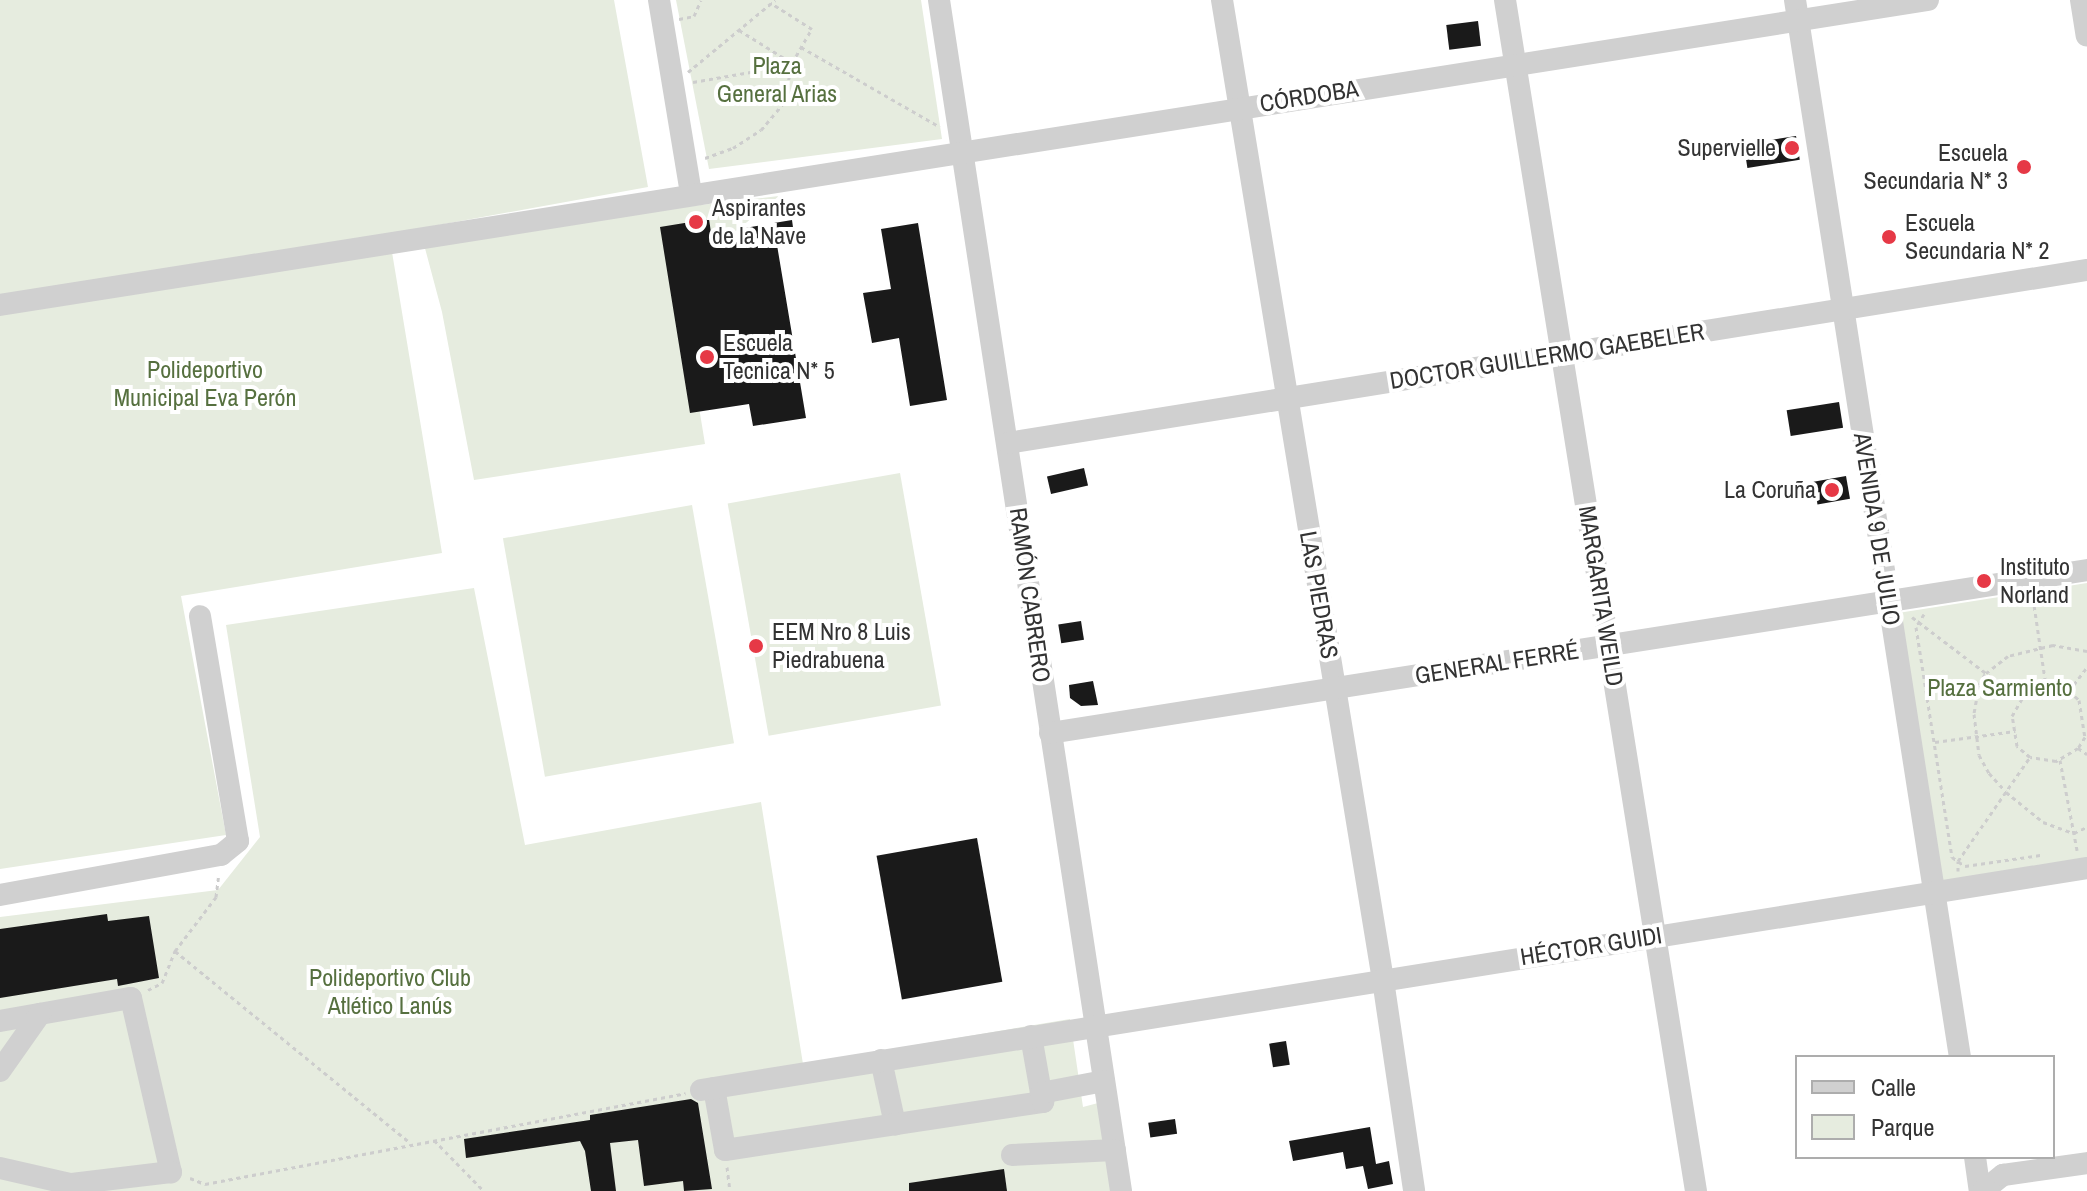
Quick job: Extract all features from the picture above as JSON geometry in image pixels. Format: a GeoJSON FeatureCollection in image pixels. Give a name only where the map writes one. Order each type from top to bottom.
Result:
{"type":"FeatureCollection","features":[{"type":"Feature","properties":{"kind":"street","name":"RAMÓN CABRERO"},"geometry":{"type":"LineString","coordinates":[[939,0],[1121,1191]]}},
{"type":"Feature","properties":{"kind":"street","name":"LAS PIEDRAS"},"geometry":{"type":"LineString","coordinates":[[1222,0],[1383,980],[1414,1191]]}},
{"type":"Feature","properties":{"kind":"street","name":"MARGARITA WEILD"},"geometry":{"type":"LineString","coordinates":[[1505,0],[1696,1191]]}},
{"type":"Feature","properties":{"kind":"street","name":"CÓRDOBA"},"geometry":{"type":"LineString","coordinates":[[0,305],[691,194],[959,144],[1238,108],[1515,64],[1796,10],[1928,0]]}},
{"type":"Feature","properties":{"kind":"street"},"geometry":{"type":"LineString","coordinates":[[2081,0],[2087,36]]}},
{"type":"Feature","properties":{"kind":"street","name":"AVENIDA 9 DE JULIO"},"geometry":{"type":"LineString","coordinates":[[1796,10],[1888,599],[1924,744],[1936,893],[1960,1055]]}},
{"type":"Feature","properties":{"kind":"street"},"geometry":{"type":"LineString","coordinates":[[661,11],[691,194]]}},
{"type":"Feature","properties":{"kind":"street","name":"DOCTOR GUILLERMO GAEBELER"},"geometry":{"type":"LineString","coordinates":[[1008,443],[2087,270]]}},
{"type":"Feature","properties":{"kind":"street","name":"GENERAL FERRÉ"},"geometry":{"type":"LineString","coordinates":[[1050,733],[1888,599],[2031,588],[2087,570]]}},
{"type":"Feature","properties":{"kind":"street"},"geometry":{"type":"LineString","coordinates":[[0,895],[221,855],[238,841],[239,832],[200,616]]}},
{"type":"Feature","properties":{"kind":"street","name":"HÉCTOR GUIDI"},"geometry":{"type":"LineString","coordinates":[[707,1089],[881,1060],[1097,1032],[1653,935],[1936,893],[2083,858]]}},
{"type":"Feature","properties":{"kind":"street"},"geometry":{"type":"LineString","coordinates":[[0,1021],[131,998],[171,1172],[70,1184],[0,1168]]}},
{"type":"Feature","properties":{"kind":"street"},"geometry":{"type":"LineString","coordinates":[[0,1071],[40,1014]]}},
{"type":"Feature","properties":{"kind":"street"},"geometry":{"type":"LineString","coordinates":[[707,1089],[725,1150],[1043,1102],[1032,1042]]}},
{"type":"Feature","properties":{"kind":"street"},"geometry":{"type":"LineString","coordinates":[[881,1060],[895,1124]]}},
{"type":"Feature","properties":{"kind":"street"},"geometry":{"type":"LineString","coordinates":[[1041,1093],[1104,1081]]}},
{"type":"Feature","properties":{"kind":"street"},"geometry":{"type":"LineString","coordinates":[[1012,1155],[1115,1150]]}},
{"type":"Feature","properties":{"kind":"street"},"geometry":{"type":"LineString","coordinates":[[1975,1159],[1982,1191],[2003,1175],[2087,1163]]}},
{"type":"Feature","properties":{"kind":"path"},"geometry":{"type":"LineString","coordinates":[[661,11],[694,16],[701,0]]}},
{"type":"Feature","properties":{"kind":"path"},"geometry":{"type":"LineString","coordinates":[[673,84],[773,2],[812,29],[792,63],[784,103],[761,130],[733,148],[686,165]]}},
{"type":"Feature","properties":{"kind":"path"},"geometry":{"type":"LineString","coordinates":[[739,30],[792,63]]}},
{"type":"Feature","properties":{"kind":"path"},"geometry":{"type":"LineString","coordinates":[[801,47],[959,144]]}},
{"type":"Feature","properties":{"kind":"path"},"geometry":{"type":"LineString","coordinates":[[673,84],[762,70],[783,57]]}},
{"type":"Feature","properties":{"kind":"path"},"geometry":{"type":"LineString","coordinates":[[2031,588],[2046,595]]}},
{"type":"Feature","properties":{"kind":"path"},"geometry":{"type":"LineString","coordinates":[[2031,588],[2046,686]]}},
{"type":"Feature","properties":{"kind":"path"},"geometry":{"type":"LineString","coordinates":[[1888,599],[2020,699]]}},
{"type":"Feature","properties":{"kind":"path"},"geometry":{"type":"LineString","coordinates":[[1925,613],[1916,627],[1924,744],[1952,857],[1965,866],[2049,853]]}},
{"type":"Feature","properties":{"kind":"path"},"geometry":{"type":"LineString","coordinates":[[2087,651],[2067,645],[2040,646],[2008,656],[1985,674],[1976,700],[1974,737],[1989,773],[2006,792],[2043,822],[2074,833],[2087,827]]}},
{"type":"Feature","properties":{"kind":"path"},"geometry":{"type":"LineString","coordinates":[[2069,691],[2087,667]]}},
{"type":"Feature","properties":{"kind":"path"},"geometry":{"type":"LineString","coordinates":[[2046,686],[2069,691],[2079,700],[2085,737],[2078,748],[2060,760],[2030,757],[2017,746],[2012,716],[2020,699],[2034,689],[2046,686]]}},
{"type":"Feature","properties":{"kind":"path"},"geometry":{"type":"LineString","coordinates":[[1924,744],[2015,731]]}},
{"type":"Feature","properties":{"kind":"path"},"geometry":{"type":"LineString","coordinates":[[2078,748],[2087,754]]}},
{"type":"Feature","properties":{"kind":"path"},"geometry":{"type":"LineString","coordinates":[[1959,888],[1958,861],[2030,757]]}},
{"type":"Feature","properties":{"kind":"path"},"geometry":{"type":"LineString","coordinates":[[2060,760],[2074,833],[2083,858]]}},
{"type":"Feature","properties":{"kind":"path"},"geometry":{"type":"LineString","coordinates":[[2063,851],[2083,858]]}},
{"type":"Feature","properties":{"kind":"path"},"geometry":{"type":"LineString","coordinates":[[131,998],[162,983],[175,951],[216,897],[221,855]]}},
{"type":"Feature","properties":{"kind":"path"},"geometry":{"type":"LineString","coordinates":[[175,951],[412,1145]]}},
{"type":"Feature","properties":{"kind":"path"},"geometry":{"type":"LineString","coordinates":[[171,1172],[205,1184],[707,1089]]}},
{"type":"Feature","properties":{"kind":"path"},"geometry":{"type":"LineString","coordinates":[[434,1140],[484,1191]]}},
{"type":"Feature","properties":{"kind":"path"},"geometry":{"type":"LineString","coordinates":[[725,1150],[730,1191]]}},
{"type":"Feature","properties":{"kind":"green space","name":"Polideportivo Municipal Eva Perón"},"geometry":{"type":"Polygon","coordinates":[[[0,0],[614,0],[648,187],[389,234],[442,553],[181,596],[226,835],[0,869],[0,0]]]}},
{"type":"Feature","properties":{"kind":"green space","name":"Plaza General Arias"},"geometry":{"type":"Polygon","coordinates":[[[676,0],[921,0],[942,139],[709,169],[676,0]]]}},
{"type":"Feature","properties":{"kind":"green space"},"geometry":{"type":"Polygon","coordinates":[[[779,196],[678,278],[705,444],[474,480],[442,312],[422,237],[779,196]]]}},
{"type":"Feature","properties":{"kind":"green space"},"geometry":{"type":"Polygon","coordinates":[[[900,473],[941,705],[769,736],[728,503],[900,473]]]}},
{"type":"Feature","properties":{"kind":"green space"},"geometry":{"type":"Polygon","coordinates":[[[692,505],[734,743],[545,777],[503,538],[692,505]]]}},
{"type":"Feature","properties":{"kind":"green space","name":"Plaza Sarmiento"},"geometry":{"type":"Polygon","coordinates":[[[2087,583],[2087,858],[1942,881],[1898,613],[2087,583]]]}},
{"type":"Feature","properties":{"kind":"green space","name":"Polideportivo Club Atlético Lanús"},"geometry":{"type":"Polygon","coordinates":[[[474,588],[525,845],[761,802],[803,1064],[1070,1019],[1083,1107],[1098,1103],[1112,1191],[0,1191],[0,917],[218,890],[260,837],[226,625],[474,588]]]}},
{"type":"Feature","properties":{"kind":"building"},"geometry":{"type":"Polygon","coordinates":[[[1478,21],[1481,46],[1449,50],[1446,25],[1478,21]]]}},
{"type":"Feature","properties":{"kind":"building"},"geometry":{"type":"Polygon","coordinates":[[[1796,136],[1800,160],[1747,168],[1744,144],[1796,136]]]}},
{"type":"Feature","properties":{"kind":"building"},"geometry":{"type":"Polygon","coordinates":[[[709,219],[713,246],[747,240],[745,228],[792,220],[795,242],[777,245],[806,418],[753,426],[749,404],[690,413],[660,227],[709,219]]]}},
{"type":"Feature","properties":{"kind":"building"},"geometry":{"type":"Polygon","coordinates":[[[918,223],[947,400],[910,406],[899,338],[872,343],[863,293],[891,289],[881,229],[918,223]]]}},
{"type":"Feature","properties":{"kind":"building"},"geometry":{"type":"Polygon","coordinates":[[[1839,402],[1843,428],[1791,436],[1787,410],[1839,402]]]}},
{"type":"Feature","properties":{"kind":"building"},"geometry":{"type":"Polygon","coordinates":[[[1084,468],[1088,486],[1051,494],[1047,477],[1084,468]]]}},
{"type":"Feature","properties":{"kind":"building","name":"La Coruña"},"geometry":{"type":"Polygon","coordinates":[[[1846,476],[1850,499],[1817,504],[1814,482],[1846,476]]]}},
{"type":"Feature","properties":{"kind":"building"},"geometry":{"type":"Polygon","coordinates":[[[1081,621],[1084,640],[1061,643],[1058,625],[1081,621]]]}},
{"type":"Feature","properties":{"kind":"building"},"geometry":{"type":"Polygon","coordinates":[[[1093,681],[1098,705],[1081,706],[1070,698],[1069,685],[1093,681]]]}},
{"type":"Feature","properties":{"kind":"building"},"geometry":{"type":"Polygon","coordinates":[[[977,838],[1002,982],[902,999],[877,856],[977,838]]]}},
{"type":"Feature","properties":{"kind":"building"},"geometry":{"type":"Polygon","coordinates":[[[107,914],[108,921],[149,916],[159,978],[118,986],[117,979],[0,998],[0,929],[107,914]]]}},
{"type":"Feature","properties":{"kind":"building"},"geometry":{"type":"Polygon","coordinates":[[[1286,1041],[1290,1065],[1273,1067],[1269,1044],[1286,1041]]]}},
{"type":"Feature","properties":{"kind":"building"},"geometry":{"type":"Polygon","coordinates":[[[691,1099],[698,1103],[712,1189],[684,1191],[683,1181],[644,1186],[638,1140],[610,1143],[616,1191],[591,1191],[585,1151],[580,1141],[466,1158],[464,1139],[590,1120],[590,1115],[691,1099]]]}},
{"type":"Feature","properties":{"kind":"building"},"geometry":{"type":"Polygon","coordinates":[[[1175,1119],[1177,1134],[1150,1138],[1148,1123],[1175,1119]]]}},
{"type":"Feature","properties":{"kind":"building"},"geometry":{"type":"Polygon","coordinates":[[[1370,1127],[1376,1164],[1389,1161],[1393,1184],[1368,1189],[1363,1166],[1346,1169],[1343,1152],[1293,1161],[1289,1141],[1370,1127]]]}},
{"type":"Feature","properties":{"kind":"building"},"geometry":{"type":"Polygon","coordinates":[[[1004,1169],[1007,1191],[909,1191],[909,1183],[1004,1169]]]}},
{"type":"Feature","properties":{"kind":"place","name":"Supervielle"},"geometry":{"type":"Point","coordinates":[1792,148]}},
{"type":"Feature","properties":{"kind":"place","name":"Escuela Secundaria N* 3"},"geometry":{"type":"Point","coordinates":[2024,167]}},
{"type":"Feature","properties":{"kind":"place","name":"Aspirantes de la Nave"},"geometry":{"type":"Point","coordinates":[696,222]}},
{"type":"Feature","properties":{"kind":"place","name":"Escuela Secundaria N* 2"},"geometry":{"type":"Point","coordinates":[1889,237]}},
{"type":"Feature","properties":{"kind":"place","name":"Escuela Tecnica N* 5"},"geometry":{"type":"Point","coordinates":[707,357]}},
{"type":"Feature","properties":{"kind":"place","name":"La Coruña"},"geometry":{"type":"Point","coordinates":[1832,490]}},
{"type":"Feature","properties":{"kind":"place","name":"Instituto Norland"},"geometry":{"type":"Point","coordinates":[1984,581]}},
{"type":"Feature","properties":{"kind":"place","name":"EEM Nro 8 Luis Piedrabuena"},"geometry":{"type":"Point","coordinates":[756,646]}}]}
